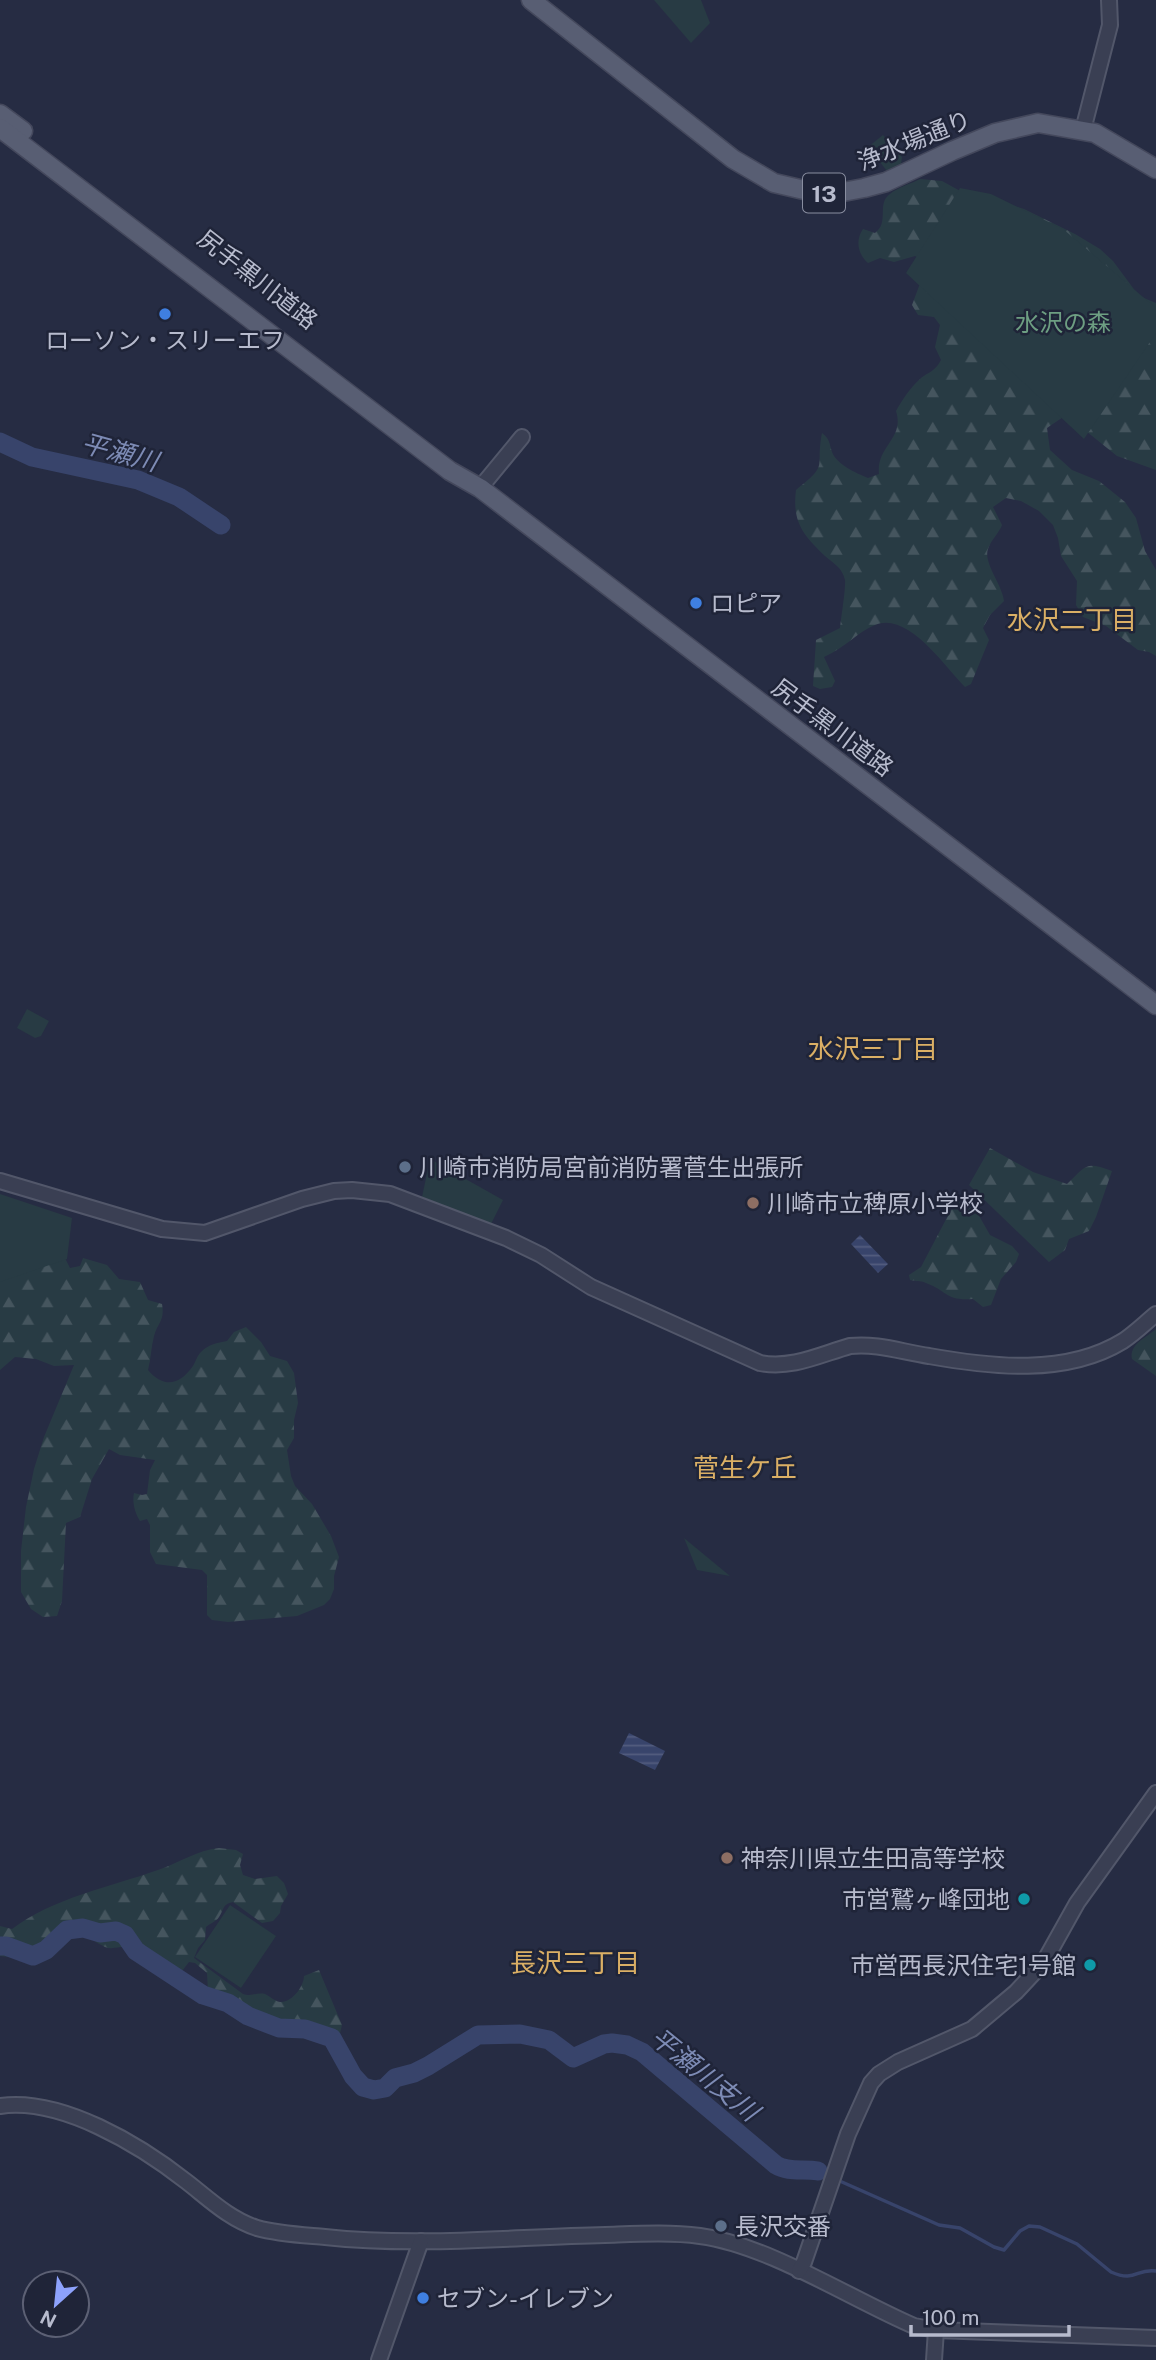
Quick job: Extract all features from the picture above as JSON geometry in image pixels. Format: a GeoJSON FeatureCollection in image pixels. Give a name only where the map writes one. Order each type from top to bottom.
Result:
{"type":"FeatureCollection","features":[{"type":"Feature","properties":{"kind":"main road","name":"浄水場通り"},"geometry":{"type":"LineString","coordinates":[[531,0],[733,159],[775,183],[817,193],[843,192],[886,182],[952,151],[1021,126],[1038,123],[1083,130],[1111,141],[1156,169]]}},
{"type":"Feature","properties":{"kind":"main road","name":"尻手黒川道路"},"geometry":{"type":"LineString","coordinates":[[0,114],[161,234],[459,466],[480,488]]}},
{"type":"Feature","properties":{"kind":"main road","name":"尻手黒川道路"},"geometry":{"type":"LineString","coordinates":[[0,128],[430,456],[480,488],[1156,1006]]}},
{"type":"Feature","properties":{"kind":"street"},"geometry":{"type":"LineString","coordinates":[[1083,130],[1110,25],[1110,0]]}},
{"type":"Feature","properties":{"kind":"street"},"geometry":{"type":"LineString","coordinates":[[480,488],[522,437]]}},
{"type":"Feature","properties":{"kind":"street"},"geometry":{"type":"LineString","coordinates":[[0,1181],[162,1229],[205,1233],[334,1191],[390,1194],[506,1238],[541,1255],[591,1287],[772,1366],[786,1366],[861,1345],[969,1362],[1055,1364],[1073,1361],[1113,1346],[1156,1314]]}},
{"type":"Feature","properties":{"kind":"street"},"geometry":{"type":"LineString","coordinates":[[799,2271],[865,2094],[875,2078],[898,2062],[981,2023],[1030,1978],[1051,1952],[1077,1903],[1156,1793]]}},
{"type":"Feature","properties":{"kind":"street"},"geometry":{"type":"LineString","coordinates":[[0,2106],[38,2106],[122,2139],[166,2165],[224,2213],[256,2228],[336,2238],[409,2243],[577,2235],[698,2236],[744,2247],[914,2326],[936,2330],[1156,2338]]}},
{"type":"Feature","properties":{"kind":"street"},"geometry":{"type":"LineString","coordinates":[[379,2360],[421,2241]]}},
{"type":"Feature","properties":{"kind":"street"},"geometry":{"type":"LineString","coordinates":[[934,2360],[936,2330]]}},
{"type":"Feature","properties":{"kind":"green space"},"geometry":{"type":"Polygon","coordinates":[[[654,0],[701,0],[710,23],[691,43],[654,0]]]}},
{"type":"Feature","properties":{"kind":"green space"},"geometry":{"type":"Polygon","coordinates":[[[883,135],[902,157],[901,165],[887,171],[868,147],[883,135]]]}},
{"type":"Feature","properties":{"kind":"green space"},"geometry":{"type":"Polygon","coordinates":[[[920,179],[942,181],[973,198],[992,199],[1024,209],[1075,234],[1100,249],[1113,261],[1139,296],[1156,303],[1156,470],[1117,456],[1066,415],[1047,428],[1050,450],[1072,470],[1099,481],[1125,502],[1136,518],[1145,551],[1156,570],[1156,656],[1138,650],[1106,626],[1083,617],[1076,605],[1077,581],[1061,556],[1053,525],[1039,511],[1021,501],[1006,498],[993,507],[1002,525],[989,546],[987,555],[1004,601],[990,615],[983,628],[989,640],[971,684],[965,687],[913,633],[888,623],[868,628],[824,657],[835,681],[832,687],[820,689],[813,686],[816,640],[840,628],[845,580],[840,569],[817,548],[801,527],[796,511],[796,490],[817,470],[822,433],[828,439],[834,457],[842,465],[868,478],[879,474],[882,456],[897,429],[896,411],[913,386],[934,370],[941,360],[935,347],[940,325],[934,317],[918,315],[912,305],[928,262],[915,256],[894,262],[880,258],[868,263],[859,247],[863,229],[875,233],[882,224],[886,198],[897,189],[920,179]]]}},
{"type":"Feature","properties":{"kind":"green space","name":"水沢の森"},"geometry":{"type":"Polygon","coordinates":[[[960,188],[991,194],[1063,229],[1156,308],[1156,333],[1084,439],[906,273],[960,188]]]}},
{"type":"Feature","properties":{"kind":"green space"},"geometry":{"type":"Polygon","coordinates":[[[27,1009],[49,1021],[41,1036],[35,1038],[17,1028],[27,1009]]]}},
{"type":"Feature","properties":{"kind":"green space"},"geometry":{"type":"Polygon","coordinates":[[[990,1148],[1033,1172],[1067,1184],[1087,1167],[1096,1166],[1112,1171],[1089,1231],[1069,1239],[1065,1250],[1049,1262],[969,1185],[990,1148]]]}},
{"type":"Feature","properties":{"kind":"green space"},"geometry":{"type":"Polygon","coordinates":[[[430,1159],[503,1200],[491,1224],[422,1197],[430,1159]]]}},
{"type":"Feature","properties":{"kind":"green space"},"geometry":{"type":"Polygon","coordinates":[[[0,1194],[72,1218],[67,1259],[0,1282],[0,1194]]]}},
{"type":"Feature","properties":{"kind":"green space"},"geometry":{"type":"Polygon","coordinates":[[[963,1199],[978,1214],[990,1235],[1012,1246],[1019,1254],[1016,1262],[1001,1279],[991,1305],[983,1307],[973,1299],[952,1297],[924,1282],[910,1280],[909,1275],[921,1267],[953,1206],[963,1199]]]}},
{"type":"Feature","properties":{"kind":"green space"},"geometry":{"type":"Polygon","coordinates":[[[0,1231],[64,1256],[70,1268],[80,1266],[83,1258],[107,1265],[119,1279],[140,1282],[148,1300],[162,1304],[162,1318],[154,1336],[148,1370],[159,1380],[171,1382],[182,1378],[204,1349],[227,1341],[234,1332],[246,1327],[270,1356],[287,1361],[294,1373],[298,1403],[294,1438],[287,1450],[291,1476],[295,1486],[312,1504],[331,1536],[339,1557],[334,1589],[324,1605],[297,1616],[228,1622],[212,1620],[207,1615],[207,1575],[202,1570],[156,1564],[150,1552],[150,1525],[147,1519],[140,1521],[135,1511],[134,1493],[147,1494],[150,1470],[155,1460],[120,1455],[109,1449],[92,1479],[80,1517],[66,1523],[62,1601],[57,1616],[43,1617],[31,1609],[21,1592],[21,1551],[26,1507],[44,1437],[74,1365],[54,1366],[36,1359],[15,1357],[0,1370],[0,1231]]]}},
{"type":"Feature","properties":{"kind":"green space"},"geometry":{"type":"Polygon","coordinates":[[[1156,1329],[1156,1376],[1132,1359],[1132,1354],[1136,1345],[1156,1329]]]}},
{"type":"Feature","properties":{"kind":"green space"},"geometry":{"type":"Polygon","coordinates":[[[684,1538],[730,1576],[697,1570],[684,1538]]]}},
{"type":"Feature","properties":{"kind":"green space"},"geometry":{"type":"Polygon","coordinates":[[[219,1848],[236,1850],[243,1854],[240,1865],[243,1875],[255,1879],[277,1876],[284,1883],[288,1894],[280,1913],[273,1921],[262,1923],[233,1902],[227,1904],[218,1919],[206,1927],[205,1940],[194,1958],[243,1994],[265,1994],[280,2002],[289,2000],[296,1993],[304,1976],[319,1970],[342,2025],[339,2037],[327,2044],[313,2036],[284,2033],[264,2027],[240,2013],[212,2005],[207,1973],[195,1963],[189,1962],[182,1971],[176,1972],[140,1950],[127,1947],[108,1948],[85,1936],[66,1940],[40,1961],[0,1956],[0,1926],[12,1929],[64,1901],[158,1870],[203,1851],[219,1848]]]}},
{"type":"Feature","properties":{"kind":"green space"},"geometry":{"type":"Polygon","coordinates":[[[230,1905],[276,1936],[241,1988],[195,1957],[230,1905]]]}},
{"type":"Feature","properties":{"kind":"water"},"geometry":{"type":"Polygon","coordinates":[[[860,1235],[888,1264],[878,1273],[851,1244],[860,1235]]]}},
{"type":"Feature","properties":{"kind":"water"},"geometry":{"type":"Polygon","coordinates":[[[629,1733],[665,1751],[655,1770],[619,1753],[629,1733]]]}},
{"type":"Feature","properties":{"kind":"waterway","name":"平瀬川"},"geometry":{"type":"LineString","coordinates":[[0,442],[32,457],[138,480],[179,497],[221,525]]}},
{"type":"Feature","properties":{"kind":"waterway","name":"平瀬川支川"},"geometry":{"type":"LineString","coordinates":[[0,1946],[33,1956],[46,1950],[67,1930],[83,1928],[100,1933],[116,1931],[125,1935],[136,1951],[203,1995],[228,2003],[248,2016],[279,2028],[305,2029],[332,2038],[353,2076],[363,2087],[374,2090],[385,2088],[395,2078],[428,2066],[478,2035],[520,2034],[549,2040],[573,2058],[604,2044],[627,2045],[642,2052],[776,2165],[786,2169],[818,2171]]}},
{"type":"Feature","properties":{"kind":"waterway","name":"平瀬川支川"},"geometry":{"type":"LineString","coordinates":[[818,2171],[830,2175]]}},
{"type":"Feature","properties":{"kind":"waterway","name":"平瀬川支川"},"geometry":{"type":"LineString","coordinates":[[842,2182],[939,2225],[960,2228],[1004,2250],[1020,2231],[1029,2226],[1040,2227],[1077,2244],[1111,2272],[1131,2276],[1144,2271],[1156,2271]]}},
{"type":"Feature","properties":{"kind":"place","name":"ローソン・スリーエフ"},"geometry":{"type":"Point","coordinates":[165,314]}},
{"type":"Feature","properties":{"kind":"place","name":"ロピア"},"geometry":{"type":"Point","coordinates":[696,603]}},
{"type":"Feature","properties":{"kind":"place","name":"川崎市消防局宮前消防署菅生出張所"},"geometry":{"type":"Point","coordinates":[405,1167]}},
{"type":"Feature","properties":{"kind":"place","name":"川崎市立稗原小学校"},"geometry":{"type":"Point","coordinates":[753,1203]}},
{"type":"Feature","properties":{"kind":"place","name":"神奈川県立生田高等学校"},"geometry":{"type":"Point","coordinates":[727,1858]}},
{"type":"Feature","properties":{"kind":"place","name":"市営鷲ヶ峰団地"},"geometry":{"type":"Point","coordinates":[1024,1899]}},
{"type":"Feature","properties":{"kind":"place","name":"市営西長沢住宅1号館"},"geometry":{"type":"Point","coordinates":[1090,1965]}},
{"type":"Feature","properties":{"kind":"place","name":"長沢交番"},"geometry":{"type":"Point","coordinates":[721,2226]}},
{"type":"Feature","properties":{"kind":"place","name":"セブン-イレブン"},"geometry":{"type":"Point","coordinates":[423,2298]}},
{"type":"Feature","properties":{"kind":"district","name":"水沢二丁目"},"geometry":{"type":"Point","coordinates":[1072,619]}},
{"type":"Feature","properties":{"kind":"district","name":"水沢三丁目"},"geometry":{"type":"Point","coordinates":[873,1048]}},
{"type":"Feature","properties":{"kind":"district","name":"菅生ケ丘"},"geometry":{"type":"Point","coordinates":[745,1467]}},
{"type":"Feature","properties":{"kind":"district","name":"長沢三丁目"},"geometry":{"type":"Point","coordinates":[575,1962]}}]}
